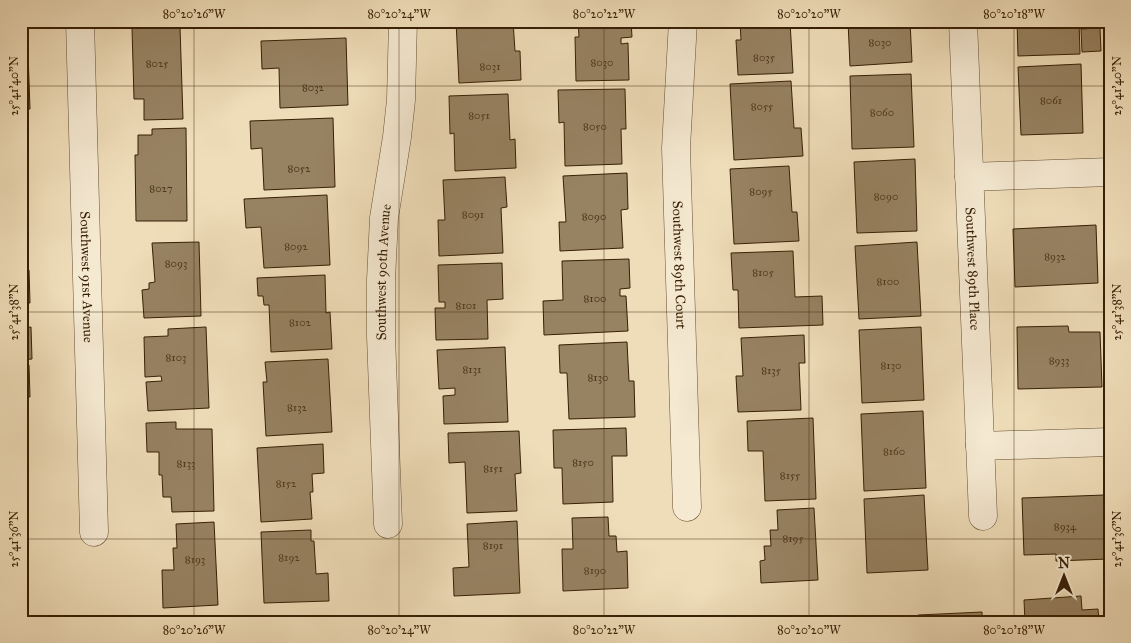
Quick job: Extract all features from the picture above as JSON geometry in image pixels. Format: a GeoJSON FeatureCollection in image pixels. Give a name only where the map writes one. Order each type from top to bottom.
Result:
{"type":"FeatureCollection","features":[{"type":"Feature","properties":{"kind":"street","name":"Southwest 91st Avenue"},"geometry":{"type":"LineString","coordinates":[[80,21],[94,532]]}},
{"type":"Feature","properties":{"kind":"street","name":"Southwest 90th Avenue"},"geometry":{"type":"LineString","coordinates":[[388,524],[381,336],[381,280],[384,218],[401,100],[403,21]]}},
{"type":"Feature","properties":{"kind":"street","name":"Southwest 89th Court"},"geometry":{"type":"LineString","coordinates":[[683,21],[676,148],[687,507]]}},
{"type":"Feature","properties":{"kind":"street","name":"Southwest 89th Place"},"geometry":{"type":"LineString","coordinates":[[963,21],[983,516]]}},
{"type":"Feature","properties":{"kind":"street"},"geometry":{"type":"LineString","coordinates":[[969,177],[1110,172]]}},
{"type":"Feature","properties":{"kind":"street"},"geometry":{"type":"LineString","coordinates":[[980,446],[1110,442]]}},
{"type":"Feature","properties":{"kind":"building"},"geometry":{"type":"Polygon","coordinates":[[[456,21],[513,21],[515,51],[520,51],[521,80],[459,83],[456,21]]]}},
{"type":"Feature","properties":{"kind":"building"},"geometry":{"type":"Polygon","coordinates":[[[578,21],[631,21],[632,37],[621,38],[621,44],[628,43],[629,80],[576,81],[575,37],[579,37],[578,21]]]}},
{"type":"Feature","properties":{"kind":"building"},"geometry":{"type":"Polygon","coordinates":[[[740,21],[797,21],[790,22],[793,73],[738,75],[736,40],[741,40],[740,21]]]}},
{"type":"Feature","properties":{"kind":"building"},"geometry":{"type":"Polygon","coordinates":[[[848,21],[910,21],[912,62],[850,66],[848,21]]]}},
{"type":"Feature","properties":{"kind":"building"},"geometry":{"type":"Polygon","coordinates":[[[1017,21],[1079,21],[1080,54],[1018,56],[1017,21]]]}},
{"type":"Feature","properties":{"kind":"building"},"geometry":{"type":"Polygon","coordinates":[[[180,27],[183,119],[144,120],[144,99],[134,99],[132,28],[180,27]]]}},
{"type":"Feature","properties":{"kind":"building"},"geometry":{"type":"Polygon","coordinates":[[[1100,28],[1101,51],[1082,52],[1081,29],[1100,28]]]}},
{"type":"Feature","properties":{"kind":"building"},"geometry":{"type":"Polygon","coordinates":[[[346,38],[348,105],[280,108],[279,68],[262,69],[261,41],[346,38]]]}},
{"type":"Feature","properties":{"kind":"building"},"geometry":{"type":"Polygon","coordinates":[[[1108,38],[1110,38],[1110,93],[1109,68],[1108,38]]]}},
{"type":"Feature","properties":{"kind":"building"},"geometry":{"type":"Polygon","coordinates":[[[21,53],[28,53],[30,109],[21,109],[21,53]]]}},
{"type":"Feature","properties":{"kind":"building"},"geometry":{"type":"Polygon","coordinates":[[[1081,64],[1083,133],[1021,135],[1018,67],[1081,64]]]}},
{"type":"Feature","properties":{"kind":"building"},"geometry":{"type":"Polygon","coordinates":[[[911,74],[914,147],[852,149],[850,76],[911,74]]]}},
{"type":"Feature","properties":{"kind":"building"},"geometry":{"type":"Polygon","coordinates":[[[791,81],[794,128],[801,128],[803,156],[734,160],[730,84],[791,81]]]}},
{"type":"Feature","properties":{"kind":"building"},"geometry":{"type":"Polygon","coordinates":[[[625,89],[626,129],[621,129],[622,164],[565,166],[564,122],[559,123],[558,90],[625,89]]]}},
{"type":"Feature","properties":{"kind":"building"},"geometry":{"type":"Polygon","coordinates":[[[508,94],[510,140],[515,139],[516,168],[455,171],[454,133],[450,134],[449,96],[508,94]]]}},
{"type":"Feature","properties":{"kind":"building"},"geometry":{"type":"Polygon","coordinates":[[[333,118],[335,187],[264,190],[262,148],[251,149],[250,121],[333,118]]]}},
{"type":"Feature","properties":{"kind":"building"},"geometry":{"type":"Polygon","coordinates":[[[21,128],[23,155],[26,155],[27,181],[21,181],[21,128]]]}},
{"type":"Feature","properties":{"kind":"building"},"geometry":{"type":"Polygon","coordinates":[[[186,128],[187,221],[136,221],[135,155],[138,155],[138,135],[152,135],[152,129],[186,128]]]}},
{"type":"Feature","properties":{"kind":"building"},"geometry":{"type":"Polygon","coordinates":[[[915,159],[917,231],[857,233],[854,162],[915,159]]]}},
{"type":"Feature","properties":{"kind":"building"},"geometry":{"type":"Polygon","coordinates":[[[789,166],[792,212],[797,212],[799,241],[734,244],[730,169],[789,166]]]}},
{"type":"Feature","properties":{"kind":"building"},"geometry":{"type":"Polygon","coordinates":[[[627,173],[628,209],[621,210],[623,248],[560,251],[559,222],[566,222],[563,176],[627,173]]]}},
{"type":"Feature","properties":{"kind":"building"},"geometry":{"type":"Polygon","coordinates":[[[505,177],[507,207],[501,208],[503,253],[439,256],[438,220],[445,220],[443,180],[505,177]]]}},
{"type":"Feature","properties":{"kind":"building"},"geometry":{"type":"Polygon","coordinates":[[[21,181],[23,206],[21,206],[21,181]]]}},
{"type":"Feature","properties":{"kind":"building"},"geometry":{"type":"Polygon","coordinates":[[[327,195],[330,265],[264,268],[261,227],[246,228],[244,199],[327,195]]]}},
{"type":"Feature","properties":{"kind":"building"},"geometry":{"type":"Polygon","coordinates":[[[21,219],[24,219],[26,265],[21,265],[21,219]]]}},
{"type":"Feature","properties":{"kind":"building"},"geometry":{"type":"Polygon","coordinates":[[[1096,225],[1098,283],[1015,287],[1013,229],[1096,225]]]}},
{"type":"Feature","properties":{"kind":"building"},"geometry":{"type":"Polygon","coordinates":[[[199,242],[201,316],[144,318],[142,290],[149,289],[149,283],[155,282],[152,243],[199,242]]]}},
{"type":"Feature","properties":{"kind":"building"},"geometry":{"type":"Polygon","coordinates":[[[917,242],[921,316],[859,319],[855,246],[917,242]]]}},
{"type":"Feature","properties":{"kind":"building"},"geometry":{"type":"Polygon","coordinates":[[[793,251],[795,297],[822,296],[823,325],[739,328],[738,290],[733,290],[731,253],[793,251]]]}},
{"type":"Feature","properties":{"kind":"building"},"geometry":{"type":"Polygon","coordinates":[[[629,259],[630,288],[620,289],[620,296],[626,296],[628,331],[544,335],[543,301],[563,300],[562,261],[629,259]]]}},
{"type":"Feature","properties":{"kind":"building"},"geometry":{"type":"Polygon","coordinates":[[[502,263],[503,299],[487,300],[488,339],[436,340],[435,308],[445,308],[445,302],[439,302],[438,265],[502,263]]]}},
{"type":"Feature","properties":{"kind":"building"},"geometry":{"type":"Polygon","coordinates":[[[29,270],[30,303],[21,303],[21,271],[29,270]]]}},
{"type":"Feature","properties":{"kind":"building"},"geometry":{"type":"Polygon","coordinates":[[[325,275],[326,313],[330,312],[332,349],[271,352],[269,305],[264,305],[263,296],[258,296],[257,278],[325,275]]]}},
{"type":"Feature","properties":{"kind":"building"},"geometry":{"type":"Polygon","coordinates":[[[1068,326],[1069,332],[1100,332],[1102,387],[1018,389],[1017,327],[1068,326]]]}},
{"type":"Feature","properties":{"kind":"building"},"geometry":{"type":"Polygon","coordinates":[[[31,327],[32,359],[21,360],[21,328],[31,327]]]}},
{"type":"Feature","properties":{"kind":"building"},"geometry":{"type":"Polygon","coordinates":[[[206,327],[209,408],[148,411],[146,382],[162,381],[161,376],[145,377],[144,337],[168,336],[168,329],[206,327]]]}},
{"type":"Feature","properties":{"kind":"building"},"geometry":{"type":"Polygon","coordinates":[[[921,327],[924,400],[862,403],[859,330],[921,327]]]}},
{"type":"Feature","properties":{"kind":"building"},"geometry":{"type":"Polygon","coordinates":[[[804,335],[805,363],[799,363],[801,410],[738,412],[736,376],[743,376],[741,338],[804,335]]]}},
{"type":"Feature","properties":{"kind":"building"},"geometry":{"type":"Polygon","coordinates":[[[627,342],[629,381],[634,381],[635,417],[569,419],[567,373],[560,373],[559,345],[627,342]]]}},
{"type":"Feature","properties":{"kind":"building"},"geometry":{"type":"Polygon","coordinates":[[[505,347],[508,422],[444,424],[443,396],[455,395],[455,388],[439,389],[437,350],[505,347]]]}},
{"type":"Feature","properties":{"kind":"building"},"geometry":{"type":"Polygon","coordinates":[[[328,359],[332,432],[266,436],[263,382],[267,382],[265,362],[328,359]]]}},
{"type":"Feature","properties":{"kind":"building"},"geometry":{"type":"Polygon","coordinates":[[[21,365],[29,365],[30,397],[21,397],[21,365]]]}},
{"type":"Feature","properties":{"kind":"building"},"geometry":{"type":"Polygon","coordinates":[[[923,411],[926,488],[864,491],[861,414],[923,411]]]}},
{"type":"Feature","properties":{"kind":"building"},"geometry":{"type":"Polygon","coordinates":[[[813,418],[816,499],[765,501],[763,451],[748,451],[747,421],[813,418]]]}},
{"type":"Feature","properties":{"kind":"building"},"geometry":{"type":"Polygon","coordinates":[[[176,422],[176,429],[212,429],[214,511],[172,512],[171,497],[163,497],[162,475],[159,475],[159,452],[147,452],[146,423],[176,422]]]}},
{"type":"Feature","properties":{"kind":"building"},"geometry":{"type":"Polygon","coordinates":[[[626,428],[627,456],[612,456],[613,502],[563,504],[562,468],[554,468],[553,430],[626,428]]]}},
{"type":"Feature","properties":{"kind":"building"},"geometry":{"type":"Polygon","coordinates":[[[519,431],[521,473],[515,474],[517,511],[467,513],[465,462],[449,463],[448,433],[519,431]]]}},
{"type":"Feature","properties":{"kind":"building"},"geometry":{"type":"Polygon","coordinates":[[[323,444],[324,473],[312,474],[313,492],[310,492],[312,519],[261,522],[257,448],[323,444]]]}},
{"type":"Feature","properties":{"kind":"building"},"geometry":{"type":"Polygon","coordinates":[[[924,495],[928,570],[867,573],[864,499],[924,495]]]}},
{"type":"Feature","properties":{"kind":"building"},"geometry":{"type":"Polygon","coordinates":[[[1105,495],[1108,559],[1056,561],[1056,554],[1024,555],[1022,498],[1105,495]]]}},
{"type":"Feature","properties":{"kind":"building"},"geometry":{"type":"Polygon","coordinates":[[[814,508],[818,580],[761,583],[760,561],[765,560],[764,546],[771,546],[770,530],[778,530],[777,510],[814,508]]]}},
{"type":"Feature","properties":{"kind":"building"},"geometry":{"type":"Polygon","coordinates":[[[608,517],[609,536],[616,536],[617,552],[627,551],[628,588],[563,591],[562,549],[573,549],[572,518],[608,517]]]}},
{"type":"Feature","properties":{"kind":"building"},"geometry":{"type":"Polygon","coordinates":[[[517,521],[520,593],[454,596],[453,568],[469,567],[467,524],[517,521]]]}},
{"type":"Feature","properties":{"kind":"building"},"geometry":{"type":"Polygon","coordinates":[[[214,522],[218,605],[163,608],[162,570],[174,570],[173,548],[177,548],[176,524],[214,522]]]}},
{"type":"Feature","properties":{"kind":"building"},"geometry":{"type":"Polygon","coordinates":[[[311,530],[311,541],[314,541],[316,574],[328,573],[329,601],[264,603],[261,532],[311,530]]]}},
{"type":"Feature","properties":{"kind":"building"},"geometry":{"type":"Polygon","coordinates":[[[23,574],[24,604],[21,604],[21,575],[23,574]]]}},
{"type":"Feature","properties":{"kind":"building"},"geometry":{"type":"Polygon","coordinates":[[[1081,596],[1082,610],[1098,609],[1099,622],[1025,622],[1024,600],[1081,596]]]}},
{"type":"Feature","properties":{"kind":"building"},"geometry":{"type":"Polygon","coordinates":[[[982,612],[982,622],[918,622],[918,615],[982,612]]]}},
{"type":"Feature","properties":{"kind":"building"},"geometry":{"type":"Polygon","coordinates":[[[850,618],[850,622],[804,622],[804,620],[850,618]]]}}]}
